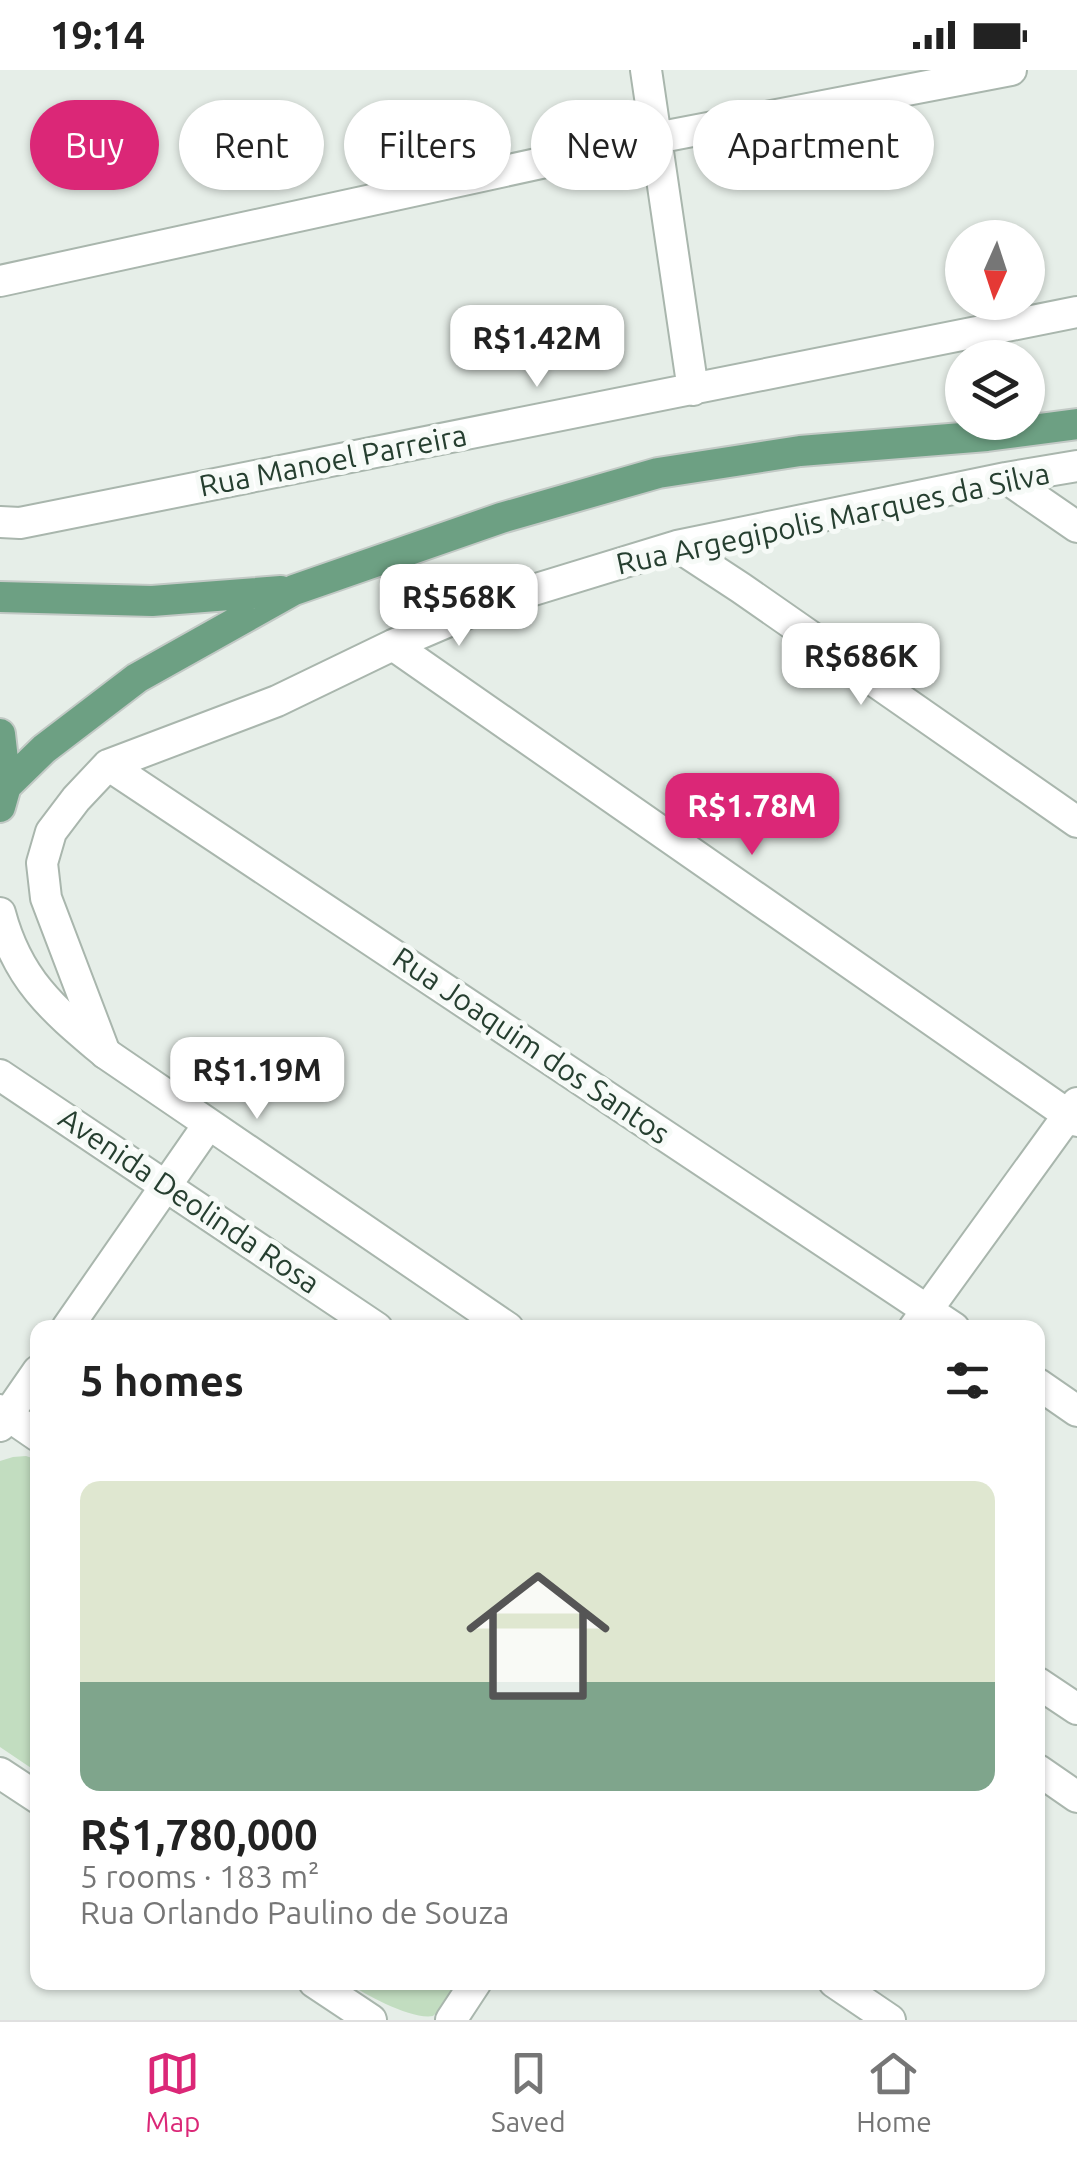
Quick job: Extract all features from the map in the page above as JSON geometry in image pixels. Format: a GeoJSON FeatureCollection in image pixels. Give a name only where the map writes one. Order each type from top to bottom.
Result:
{"type":"FeatureCollection","features":[{"type":"Feature","properties":{"kind":"main road"},"geometry":{"type":"LineString","coordinates":[[1045,415],[1077,404]]}},
{"type":"Feature","properties":{"kind":"main road"},"geometry":{"type":"LineString","coordinates":[[1045,428],[1077,424]]}},
{"type":"Feature","properties":{"kind":"main road"},"geometry":{"type":"LineString","coordinates":[[3,796],[44,749],[137,678],[294,590],[501,518],[658,473],[800,451],[945,439]]}},
{"type":"Feature","properties":{"kind":"main road"},"geometry":{"type":"LineString","coordinates":[[0,597],[152,602],[294,590]]}},
{"type":"Feature","properties":{"kind":"main road"},"geometry":{"type":"LineString","coordinates":[[0,734],[3,796]]}},
{"type":"Feature","properties":{"kind":"street"},"geometry":{"type":"LineString","coordinates":[[646,70],[650,100]]}},
{"type":"Feature","properties":{"kind":"street"},"geometry":{"type":"LineString","coordinates":[[673,135],[1011,70]]}},
{"type":"Feature","properties":{"kind":"street"},"geometry":{"type":"LineString","coordinates":[[0,281],[531,165]]}},
{"type":"Feature","properties":{"kind":"street"},"geometry":{"type":"LineString","coordinates":[[664,190],[693,390]]}},
{"type":"Feature","properties":{"kind":"street","name":"Rua Manoel Parreira"},"geometry":{"type":"LineString","coordinates":[[0,522],[20,523],[1077,312]]}},
{"type":"Feature","properties":{"kind":"street","name":"Rua Argegipolis Marques da Silva"},"geometry":{"type":"LineString","coordinates":[[105,1053],[46,898],[42,863],[51,832],[108,766],[276,701],[491,602],[677,546],[1077,466]]}},
{"type":"Feature","properties":{"kind":"street"},"geometry":{"type":"LineString","coordinates":[[1006,478],[1077,527]]}},
{"type":"Feature","properties":{"kind":"street"},"geometry":{"type":"LineString","coordinates":[[677,546],[1077,822]]}},
{"type":"Feature","properties":{"kind":"street"},"geometry":{"type":"LineString","coordinates":[[393,645],[1074,1113],[920,1318]]}},
{"type":"Feature","properties":{"kind":"street","name":"Rua Joaquim dos Santos"},"geometry":{"type":"LineString","coordinates":[[108,766],[920,1318]]}},
{"type":"Feature","properties":{"kind":"street"},"geometry":{"type":"LineString","coordinates":[[0,913],[14,956],[29,980],[52,1008],[105,1053],[496,1320]]}},
{"type":"Feature","properties":{"kind":"street","name":"Avenida Deolinda Rosa"},"geometry":{"type":"LineString","coordinates":[[0,1075],[365,1320]]}},
{"type":"Feature","properties":{"kind":"street"},"geometry":{"type":"LineString","coordinates":[[73,1320],[208,1125]]}},
{"type":"Feature","properties":{"kind":"street"},"geometry":{"type":"LineString","coordinates":[[30,1381],[2,1417],[30,1432]]}},
{"type":"Feature","properties":{"kind":"street"},"geometry":{"type":"LineString","coordinates":[[1045,1389],[1077,1412]]}},
{"type":"Feature","properties":{"kind":"street"},"geometry":{"type":"LineString","coordinates":[[1045,1688],[1077,1709]]}},
{"type":"Feature","properties":{"kind":"street"},"geometry":{"type":"LineString","coordinates":[[0,1773],[30,1793]]}},
{"type":"Feature","properties":{"kind":"street"},"geometry":{"type":"LineString","coordinates":[[1045,1775],[1077,1797]]}},
{"type":"Feature","properties":{"kind":"street"},"geometry":{"type":"LineString","coordinates":[[326,1990],[370,2020]]}},
{"type":"Feature","properties":{"kind":"street"},"geometry":{"type":"LineString","coordinates":[[450,2020],[471,1990]]}},
{"type":"Feature","properties":{"kind":"street"},"geometry":{"type":"LineString","coordinates":[[846,1990],[890,2020]]}},
{"type":"Feature","properties":{"kind":"green space"},"geometry":{"type":"Polygon","coordinates":[[[30,1457],[30,1767],[0,1747],[0,1461],[30,1457]]]}},
{"type":"Feature","properties":{"kind":"green space"},"geometry":{"type":"Polygon","coordinates":[[[359,1990],[451,1990],[433,2016],[413,2014],[359,1990]]]}}]}
